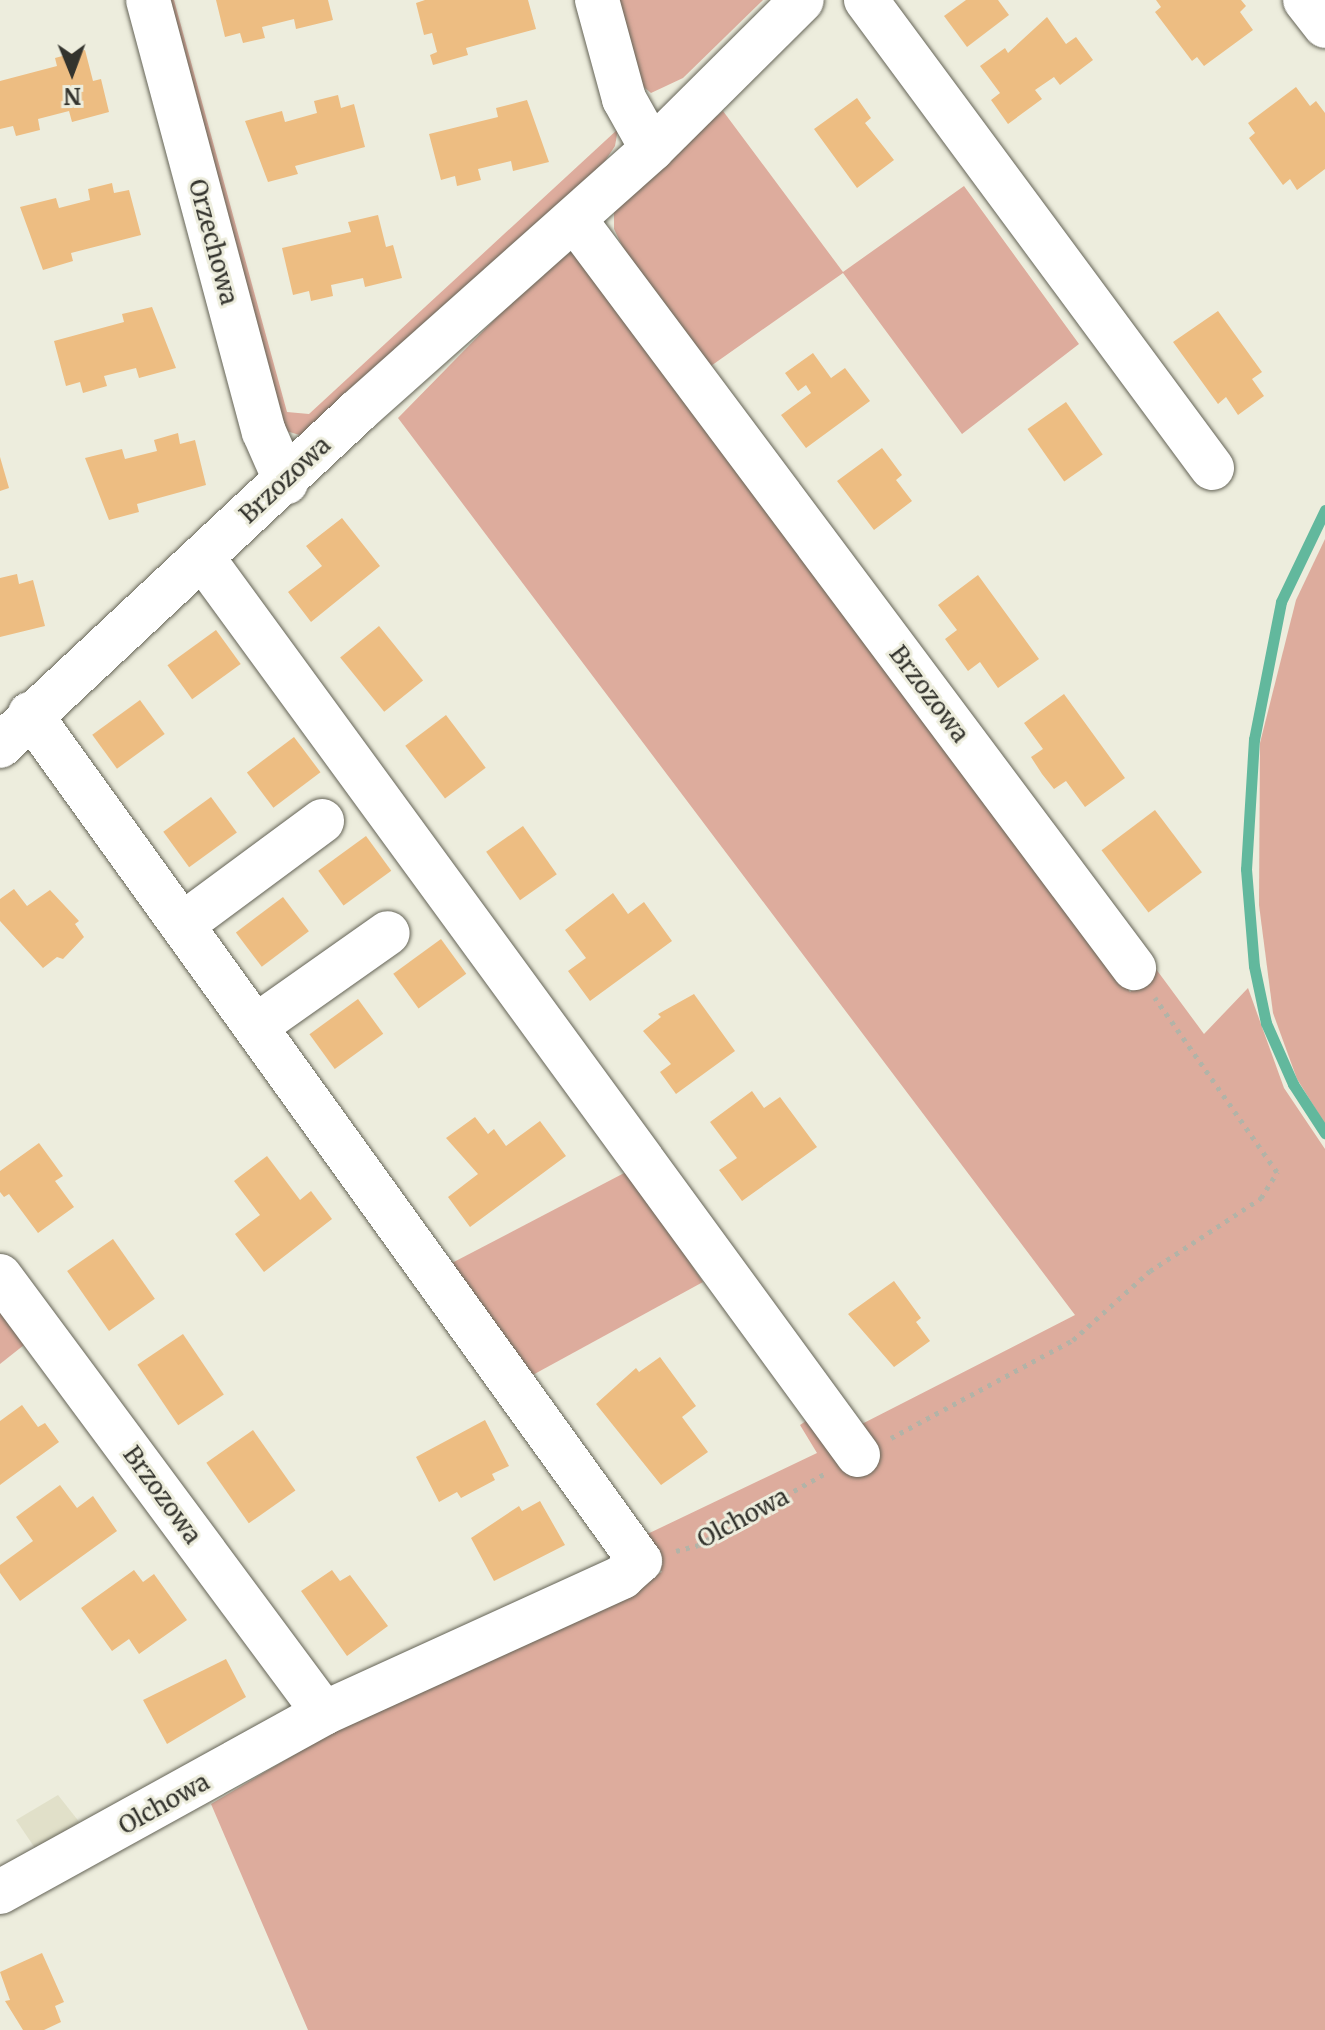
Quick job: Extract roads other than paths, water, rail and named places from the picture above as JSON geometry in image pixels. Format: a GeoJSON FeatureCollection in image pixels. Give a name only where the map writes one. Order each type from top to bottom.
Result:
{"type":"FeatureCollection","features":[{"type":"Feature","properties":{"kind":"street","name":"Orzechowa"},"geometry":{"type":"LineString","coordinates":[[148,0],[264,432],[286,482]]}},
{"type":"Feature","properties":{"kind":"street"},"geometry":{"type":"LineString","coordinates":[[597,0],[624,99],[652,149]]}},
{"type":"Feature","properties":{"kind":"street","name":"Brzozowa"},"geometry":{"type":"LineString","coordinates":[[0,746],[30,714],[652,149],[802,0]]}},
{"type":"Feature","properties":{"kind":"street"},"geometry":{"type":"LineString","coordinates":[[866,0],[1212,468]]}},
{"type":"Feature","properties":{"kind":"street"},"geometry":{"type":"LineString","coordinates":[[1305,0],[1325,26]]}},
{"type":"Feature","properties":{"kind":"street","name":"Brzozowa"},"geometry":{"type":"LineString","coordinates":[[575,220],[1134,968]]}},
{"type":"Feature","properties":{"kind":"street"},"geometry":{"type":"LineString","coordinates":[[202,557],[858,1455]]}},
{"type":"Feature","properties":{"kind":"street"},"geometry":{"type":"LineString","coordinates":[[30,714],[256,1026],[388,933]]}},
{"type":"Feature","properties":{"kind":"street"},"geometry":{"type":"LineString","coordinates":[[183,924],[322,821]]}},
{"type":"Feature","properties":{"kind":"street","name":"Olchowa"},"geometry":{"type":"LineString","coordinates":[[0,1892],[324,1713],[622,1577],[640,1561],[256,1026]]}},
{"type":"Feature","properties":{"kind":"street","name":"Brzozowa"},"geometry":{"type":"LineString","coordinates":[[0,1276],[324,1713]]}},
{"type":"Feature","properties":{"kind":"waterway"},"geometry":{"type":"LineString","coordinates":[[1325,510],[1281,602],[1254,739],[1246,869],[1254,966],[1266,1023],[1293,1084],[1325,1133]]}}]}
